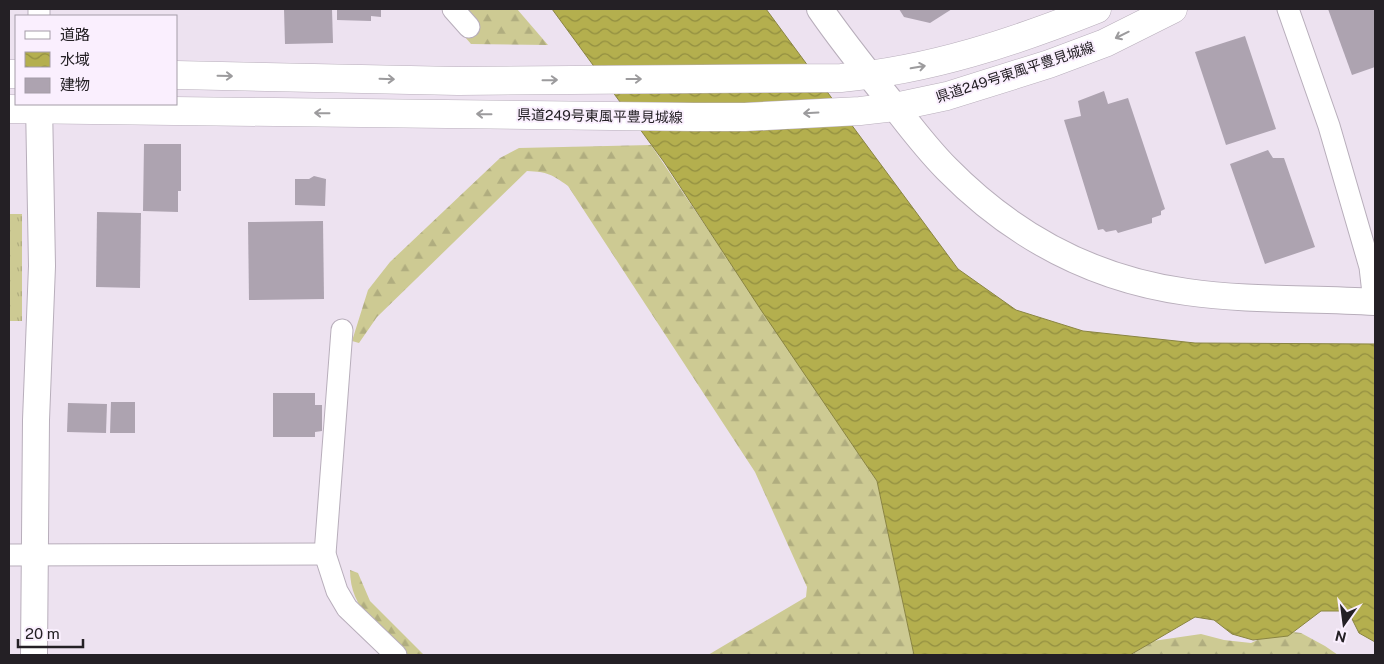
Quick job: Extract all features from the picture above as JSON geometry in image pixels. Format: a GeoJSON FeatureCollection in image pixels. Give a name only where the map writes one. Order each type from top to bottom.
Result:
{"type":"FeatureCollection","features":[{"type":"Feature","properties":{"kind":"main road"},"geometry":{"type":"LineString","coordinates":[[178,75],[458,81],[585,79],[743,80],[870,76],[929,65],[969,54],[1042,31],[1097,9]]}},
{"type":"Feature","properties":{"kind":"main road","name":"県道249号東風平豊見城線"},"geometry":{"type":"LineString","coordinates":[[9,109],[39,106],[745,117],[860,111],[895,107],[947,96],[1049,64],[1104,43],[1173,9]]}},
{"type":"Feature","properties":{"kind":"street"},"geometry":{"type":"LineString","coordinates":[[453,9],[469,27]]}},
{"type":"Feature","properties":{"kind":"street"},"geometry":{"type":"LineString","coordinates":[[820,9],[870,76],[946,168],[1000,216],[1048,247],[1101,272],[1186,292],[1210,295],[1375,302],[1370,267],[1337,154],[1288,9]]}},
{"type":"Feature","properties":{"kind":"street"},"geometry":{"type":"LineString","coordinates":[[34,655],[21,555],[36,420],[42,266],[39,106]]}},
{"type":"Feature","properties":{"kind":"street"},"geometry":{"type":"LineString","coordinates":[[342,330],[325,554],[337,591],[347,608],[396,655]]}},
{"type":"Feature","properties":{"kind":"street"},"geometry":{"type":"LineString","coordinates":[[21,555],[325,554]]}},
{"type":"Feature","properties":{"kind":"green space"},"geometry":{"type":"Polygon","coordinates":[[[441,9],[517,9],[548,45],[471,44],[441,9]]]}},
{"type":"Feature","properties":{"kind":"green space"},"geometry":{"type":"Polygon","coordinates":[[[651,145],[877,481],[914,655],[708,655],[806,597],[807,587],[755,472],[568,186],[553,176],[527,171],[377,317],[359,343],[352,341],[368,290],[390,262],[500,158],[519,148],[651,145]]]}},
{"type":"Feature","properties":{"kind":"green space"},"geometry":{"type":"Polygon","coordinates":[[[9,214],[22,214],[22,321],[9,321],[9,214]]]}},
{"type":"Feature","properties":{"kind":"green space"},"geometry":{"type":"Polygon","coordinates":[[[350,570],[358,573],[370,601],[424,655],[408,655],[369,618],[355,597],[351,584],[350,570]]]}},
{"type":"Feature","properties":{"kind":"green space"},"geometry":{"type":"Polygon","coordinates":[[[1279,630],[1301,633],[1338,655],[1131,655],[1153,641],[1201,634],[1224,640],[1251,643],[1279,630]]]}},
{"type":"Feature","properties":{"kind":"water"},"geometry":{"type":"Polygon","coordinates":[[[552,9],[766,9],[958,269],[1016,310],[1083,331],[1195,343],[1375,344],[1375,642],[1359,633],[1348,611],[1321,611],[1288,636],[1253,640],[1232,634],[1214,620],[1195,617],[1130,655],[914,655],[877,481],[761,310],[664,162],[552,9]]]}},
{"type":"Feature","properties":{"kind":"building"},"geometry":{"type":"Polygon","coordinates":[[[284,9],[332,9],[333,43],[285,44],[284,9]]]}},
{"type":"Feature","properties":{"kind":"building"},"geometry":{"type":"Polygon","coordinates":[[[337,9],[381,9],[381,17],[371,16],[371,21],[337,20],[337,9]]]}},
{"type":"Feature","properties":{"kind":"building"},"geometry":{"type":"Polygon","coordinates":[[[899,9],[952,9],[930,23],[904,17],[899,9]]]}},
{"type":"Feature","properties":{"kind":"building"},"geometry":{"type":"Polygon","coordinates":[[[1328,9],[1375,9],[1375,67],[1352,75],[1328,9]]]}},
{"type":"Feature","properties":{"kind":"building"},"geometry":{"type":"Polygon","coordinates":[[[1245,36],[1276,129],[1226,145],[1195,52],[1245,36]]]}},
{"type":"Feature","properties":{"kind":"building"},"geometry":{"type":"Polygon","coordinates":[[[1104,91],[1108,104],[1128,98],[1165,209],[1161,211],[1161,215],[1152,218],[1152,223],[1118,233],[1116,230],[1106,232],[1103,229],[1098,230],[1064,120],[1081,116],[1078,101],[1104,91]]]}},
{"type":"Feature","properties":{"kind":"building"},"geometry":{"type":"Polygon","coordinates":[[[144,144],[181,144],[181,191],[178,191],[178,212],[143,211],[144,144]]]}},
{"type":"Feature","properties":{"kind":"building"},"geometry":{"type":"Polygon","coordinates":[[[1268,150],[1273,158],[1284,158],[1315,247],[1265,264],[1230,164],[1268,150]]]}},
{"type":"Feature","properties":{"kind":"building"},"geometry":{"type":"Polygon","coordinates":[[[314,176],[326,179],[325,206],[295,205],[295,179],[309,179],[314,176]]]}},
{"type":"Feature","properties":{"kind":"building"},"geometry":{"type":"Polygon","coordinates":[[[97,212],[141,213],[140,288],[96,287],[97,212]]]}},
{"type":"Feature","properties":{"kind":"building"},"geometry":{"type":"Polygon","coordinates":[[[323,221],[324,299],[249,300],[248,222],[323,221]]]}},
{"type":"Feature","properties":{"kind":"building"},"geometry":{"type":"Polygon","coordinates":[[[273,393],[315,393],[315,405],[322,405],[322,431],[315,432],[315,437],[273,437],[273,393]]]}},
{"type":"Feature","properties":{"kind":"building"},"geometry":{"type":"Polygon","coordinates":[[[111,402],[135,402],[135,433],[110,433],[111,402]]]}},
{"type":"Feature","properties":{"kind":"building"},"geometry":{"type":"Polygon","coordinates":[[[68,403],[107,404],[106,433],[67,432],[68,403]]]}}]}
